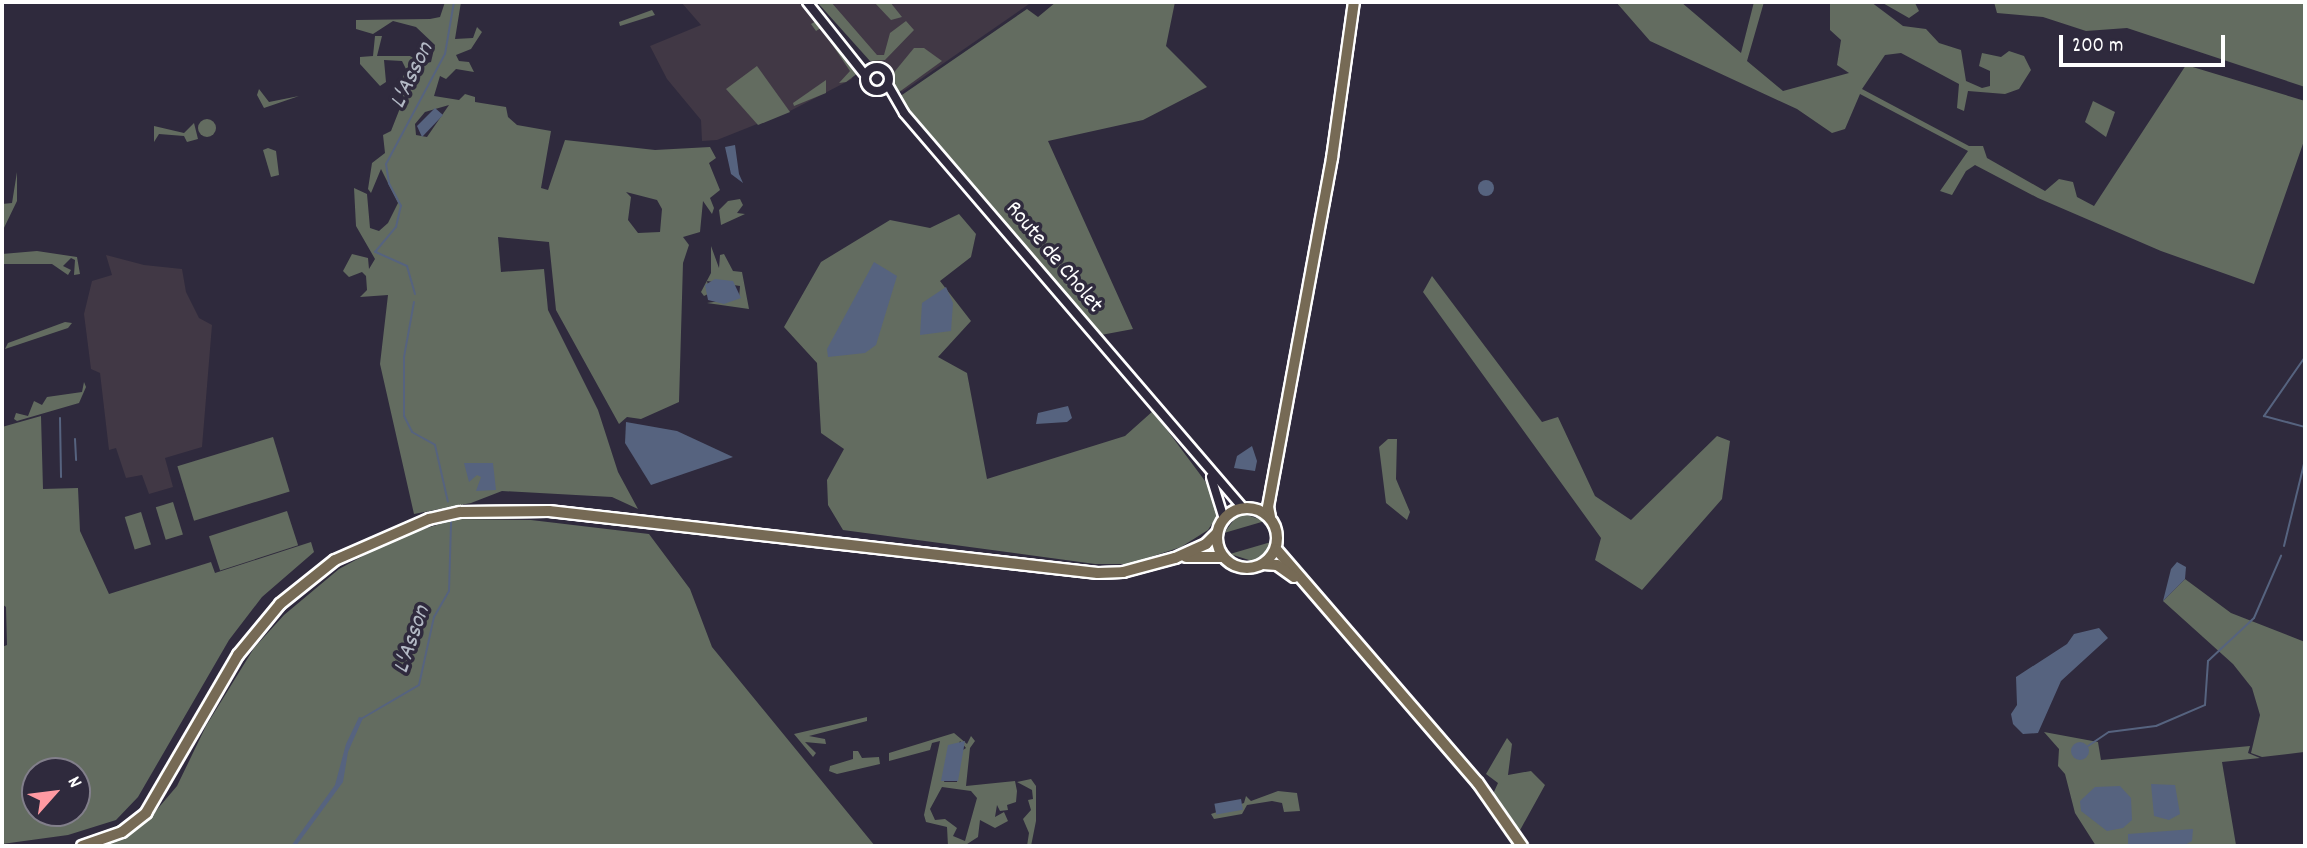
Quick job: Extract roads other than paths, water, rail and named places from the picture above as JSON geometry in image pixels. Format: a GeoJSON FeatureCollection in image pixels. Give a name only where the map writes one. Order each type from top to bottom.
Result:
{"type":"FeatureCollection","features":[{"type":"Feature","properties":{"kind":"main road"},"geometry":{"type":"LineString","coordinates":[[807,2],[846,46],[865,75],[868,88],[878,92],[888,85],[887,72],[873,67],[846,46]]}},
{"type":"Feature","properties":{"kind":"main road"},"geometry":{"type":"LineString","coordinates":[[1264,564],[1276,549],[1277,532],[1270,517],[1272,483],[1354,2]]}},
{"type":"Feature","properties":{"kind":"main road"},"geometry":{"type":"LineString","coordinates":[[865,75],[873,67]]}},
{"type":"Feature","properties":{"kind":"main road","name":"Route de Cholet"},"geometry":{"type":"LineString","coordinates":[[888,85],[904,113]]}},
{"type":"Feature","properties":{"kind":"main road","name":"Route de Cholet"},"geometry":{"type":"LineString","coordinates":[[878,92],[904,113],[1202,463]]}},
{"type":"Feature","properties":{"kind":"main road"},"geometry":{"type":"LineString","coordinates":[[1202,463],[1243,508]]}},
{"type":"Feature","properties":{"kind":"main road"},"geometry":{"type":"LineString","coordinates":[[1202,463],[1218,492],[1224,519]]}},
{"type":"Feature","properties":{"kind":"main road"},"geometry":{"type":"LineString","coordinates":[[1255,509],[1272,483]]}},
{"type":"Feature","properties":{"kind":"main road"},"geometry":{"type":"LineString","coordinates":[[82,846],[122,832],[146,813],[238,655],[280,604],[335,560],[429,519],[460,512],[549,511],[1098,573],[1123,572],[1175,558],[1206,544],[1217,533],[1224,519],[1243,508],[1255,509],[1270,517]]}},
{"type":"Feature","properties":{"kind":"main road"},"geometry":{"type":"LineString","coordinates":[[1217,533],[1223,556]]}},
{"type":"Feature","properties":{"kind":"main road"},"geometry":{"type":"LineString","coordinates":[[1276,549],[1488,796],[1522,846]]}},
{"type":"Feature","properties":{"kind":"main road"},"geometry":{"type":"LineString","coordinates":[[1175,558],[1223,556],[1238,567],[1277,565],[1311,589]]}},
{"type":"Feature","properties":{"kind":"water"},"geometry":{"type":"Polygon","coordinates":[[[435,108],[443,115],[422,137],[417,126],[435,108]]]}},
{"type":"Feature","properties":{"kind":"water"},"geometry":{"type":"Polygon","coordinates":[[[735,145],[743,183],[731,174],[725,147],[735,145]]]}},
{"type":"Feature","properties":{"kind":"water"},"geometry":{"type":"Polygon","coordinates":[[[1486,180],[1492,182],[1492,194],[1486,196],[1480,194],[1478,188],[1480,182],[1486,180]]]}},
{"type":"Feature","properties":{"kind":"water"},"geometry":{"type":"Polygon","coordinates":[[[874,262],[897,276],[876,345],[865,353],[828,357],[827,349],[874,262]]]}},
{"type":"Feature","properties":{"kind":"water"},"geometry":{"type":"Polygon","coordinates":[[[715,279],[733,281],[741,298],[724,304],[708,300],[705,285],[715,279]]]}},
{"type":"Feature","properties":{"kind":"water"},"geometry":{"type":"Polygon","coordinates":[[[946,287],[953,303],[951,331],[920,335],[922,303],[946,287]]]}},
{"type":"Feature","properties":{"kind":"water"},"geometry":{"type":"Polygon","coordinates":[[[1068,406],[1072,418],[1067,422],[1036,424],[1038,413],[1068,406]]]}},
{"type":"Feature","properties":{"kind":"water"},"geometry":{"type":"Polygon","coordinates":[[[626,422],[677,431],[733,457],[651,485],[625,443],[626,422]]]}},
{"type":"Feature","properties":{"kind":"water"},"geometry":{"type":"Polygon","coordinates":[[[1252,446],[1257,461],[1255,471],[1234,468],[1237,456],[1252,446]]]}},
{"type":"Feature","properties":{"kind":"water"},"geometry":{"type":"Polygon","coordinates":[[[464,463],[493,463],[496,490],[476,491],[481,477],[477,475],[469,482],[464,463]]]}},
{"type":"Feature","properties":{"kind":"water"},"geometry":{"type":"Polygon","coordinates":[[[2177,562],[2186,567],[2185,579],[2163,601],[2171,569],[2177,562]]]}},
{"type":"Feature","properties":{"kind":"water"},"geometry":{"type":"Polygon","coordinates":[[[2099,628],[2108,638],[2061,681],[2038,733],[2023,734],[2013,724],[2011,714],[2017,705],[2016,677],[2067,644],[2074,634],[2099,628]]]}},
{"type":"Feature","properties":{"kind":"water"},"geometry":{"type":"Polygon","coordinates":[[[359,717],[363,718],[348,752],[343,782],[296,846],[291,846],[335,785],[346,744],[359,717]]]}},
{"type":"Feature","properties":{"kind":"water"},"geometry":{"type":"Polygon","coordinates":[[[965,741],[958,781],[941,781],[948,745],[965,741]]]}},
{"type":"Feature","properties":{"kind":"water"},"geometry":{"type":"Polygon","coordinates":[[[2080,742],[2086,745],[2089,751],[2086,757],[2080,760],[2074,757],[2071,751],[2074,745],[2080,742]]]}},
{"type":"Feature","properties":{"kind":"water"},"geometry":{"type":"Polygon","coordinates":[[[2151,784],[2175,785],[2180,814],[2169,820],[2154,816],[2151,784]]]}},
{"type":"Feature","properties":{"kind":"water"},"geometry":{"type":"Polygon","coordinates":[[[2120,786],[2131,798],[2132,820],[2123,828],[2107,831],[2081,811],[2080,801],[2095,787],[2120,786]]]}},
{"type":"Feature","properties":{"kind":"water"},"geometry":{"type":"Polygon","coordinates":[[[1241,799],[1243,810],[1216,815],[1214,804],[1241,799]]]}},
{"type":"Feature","properties":{"kind":"water"},"geometry":{"type":"Polygon","coordinates":[[[2193,829],[2192,841],[2183,846],[2128,846],[2128,834],[2193,829]]]}},
{"type":"Feature","properties":{"kind":"waterway","name":"L'Asson"},"geometry":{"type":"LineString","coordinates":[[415,294],[407,266],[375,252],[396,227],[401,206],[389,183],[386,164],[445,54],[454,2]]}},
{"type":"Feature","properties":{"kind":"waterway","name":"L'Asson"},"geometry":{"type":"LineString","coordinates":[[414,302],[404,357],[404,416],[412,432],[435,445],[448,502]]}},
{"type":"Feature","properties":{"kind":"waterway"},"geometry":{"type":"LineString","coordinates":[[2305,357],[2264,416],[2305,427]]}},
{"type":"Feature","properties":{"kind":"waterway"},"geometry":{"type":"LineString","coordinates":[[60,418],[61,477]]}},
{"type":"Feature","properties":{"kind":"waterway"},"geometry":{"type":"LineString","coordinates":[[75,439],[76,460]]}},
{"type":"Feature","properties":{"kind":"waterway"},"geometry":{"type":"LineString","coordinates":[[2284,546],[2305,460]]}},
{"type":"Feature","properties":{"kind":"waterway","name":"L'Asson"},"geometry":{"type":"LineString","coordinates":[[361,719],[419,685],[434,617],[449,591],[451,522]]}},
{"type":"Feature","properties":{"kind":"waterway"},"geometry":{"type":"LineString","coordinates":[[2088,746],[2109,732],[2156,726],[2205,705],[2208,661],[2254,618],[2281,556]]}}]}
